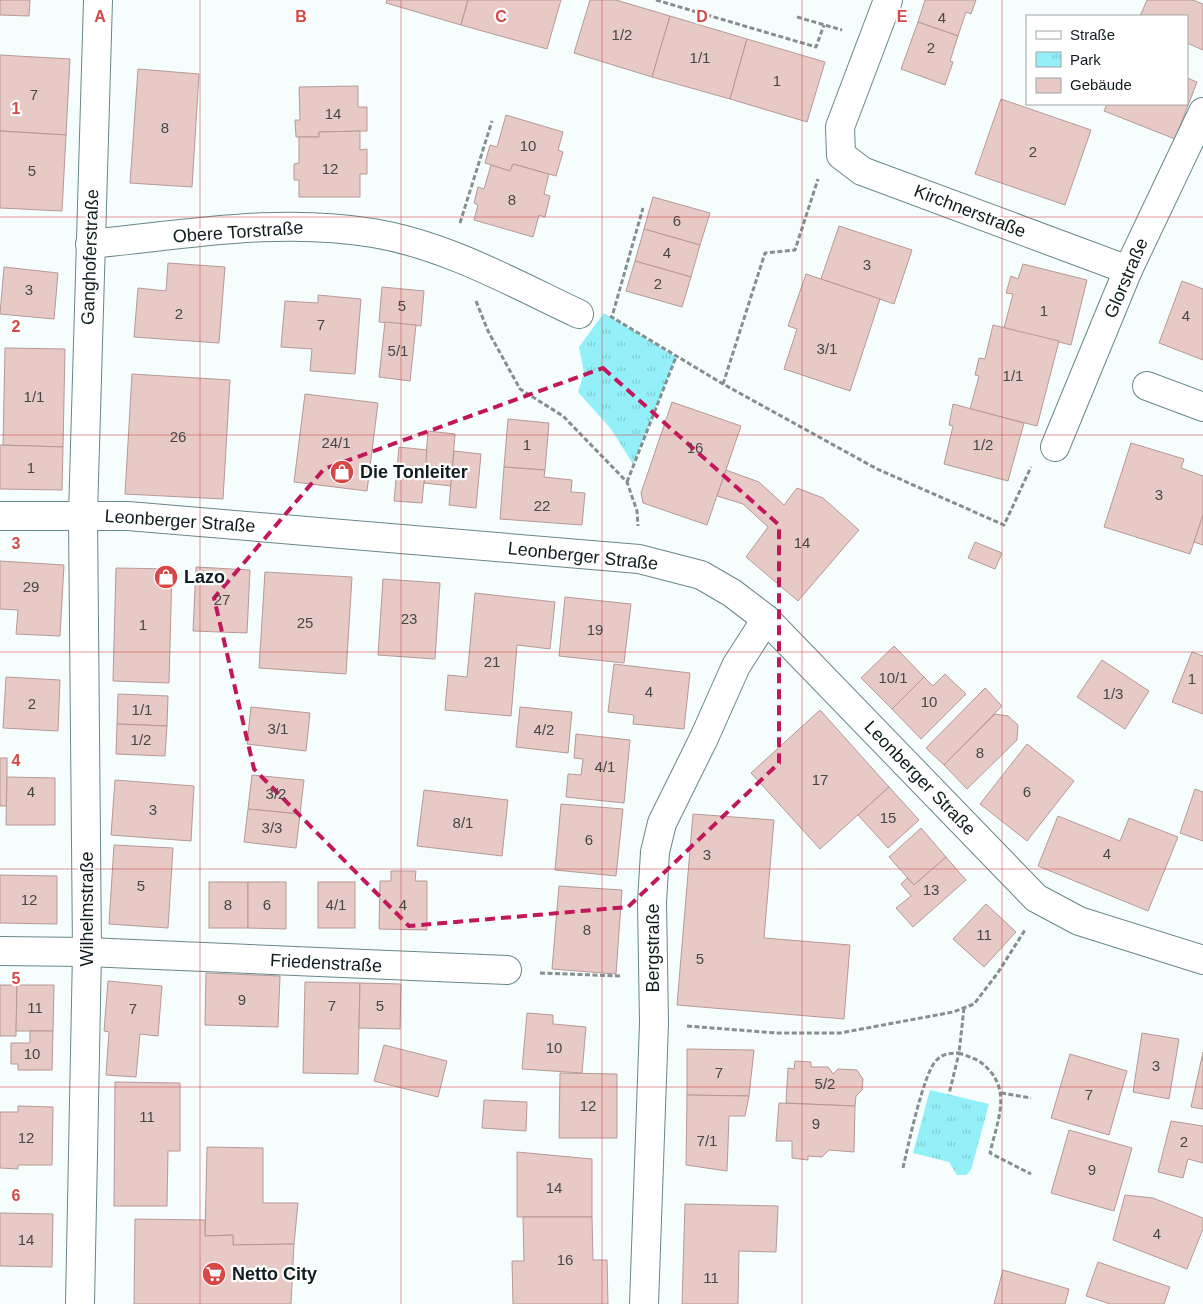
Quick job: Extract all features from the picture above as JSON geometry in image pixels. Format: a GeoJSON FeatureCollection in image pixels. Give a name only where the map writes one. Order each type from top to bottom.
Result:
{"type":"FeatureCollection","features":[{"type":"Feature","properties":{"kind":"street","name":"Ganghoferstraße"},"geometry":{"type":"LineString","coordinates":[[83,515],[98,0]]}},
{"type":"Feature","properties":{"kind":"street"},"geometry":{"type":"LineString","coordinates":[[841,154],[840,127],[888,0]]}},
{"type":"Feature","properties":{"kind":"street","name":"Glorstraße"},"geometry":{"type":"LineString","coordinates":[[1055,447],[1128,270],[1203,112]]}},
{"type":"Feature","properties":{"kind":"street","name":"Kirchnerstraße"},"geometry":{"type":"LineString","coordinates":[[841,154],[862,171],[1128,270]]}},
{"type":"Feature","properties":{"kind":"street","name":"Obere Torstraße"},"geometry":{"type":"LineString","coordinates":[[90,244],[288,225],[373,233],[451,254],[579,314]]}},
{"type":"Feature","properties":{"kind":"street"},"geometry":{"type":"LineString","coordinates":[[1147,386],[1203,407]]}},
{"type":"Feature","properties":{"kind":"street","name":"Leonberger Straße"},"geometry":{"type":"LineString","coordinates":[[0,516],[83,515],[367,534],[639,559],[702,575],[732,593],[766,619],[1036,898],[1079,921],[1203,960]]}},
{"type":"Feature","properties":{"kind":"street","name":"Wilhelmstraße"},"geometry":{"type":"LineString","coordinates":[[80,1304],[87,952],[83,515]]}},
{"type":"Feature","properties":{"kind":"street","name":"Bergstraße"},"geometry":{"type":"LineString","coordinates":[[644,1304],[654,1023],[652,977],[655,852],[662,822],[704,738],[736,666],[766,619]]}},
{"type":"Feature","properties":{"kind":"street","name":"Friedenstraße"},"geometry":{"type":"LineString","coordinates":[[0,952],[87,952],[507,970]]}},
{"type":"Feature","properties":{"kind":"path"},"geometry":{"type":"LineString","coordinates":[[656,0],[816,47],[824,25]]}},
{"type":"Feature","properties":{"kind":"path"},"geometry":{"type":"LineString","coordinates":[[797,17],[873,40]]}},
{"type":"Feature","properties":{"kind":"path"},"geometry":{"type":"LineString","coordinates":[[451,254],[492,121]]}},
{"type":"Feature","properties":{"kind":"path"},"geometry":{"type":"LineString","coordinates":[[723,384],[765,254],[795,250],[819,178],[841,154]]}},
{"type":"Feature","properties":{"kind":"path"},"geometry":{"type":"LineString","coordinates":[[612,316],[642,208]]}},
{"type":"Feature","properties":{"kind":"path"},"geometry":{"type":"LineString","coordinates":[[474,298],[488,331],[520,389],[563,416],[627,482],[637,511],[639,559]]}},
{"type":"Feature","properties":{"kind":"path"},"geometry":{"type":"LineString","coordinates":[[579,314],[612,316],[676,357],[723,384],[877,468],[1004,525],[1038,454],[1055,447]]}},
{"type":"Feature","properties":{"kind":"path"},"geometry":{"type":"LineString","coordinates":[[627,482],[676,357]]}},
{"type":"Feature","properties":{"kind":"path"},"geometry":{"type":"LineString","coordinates":[[654,1023],[776,1033],[840,1033],[902,1023],[964,1008],[974,1004],[997,974],[1044,902]]}},
{"type":"Feature","properties":{"kind":"path"},"geometry":{"type":"LineString","coordinates":[[507,970],[572,976],[652,977]]}},
{"type":"Feature","properties":{"kind":"path"},"geometry":{"type":"LineString","coordinates":[[949,1094],[959,1053],[964,1008]]}},
{"type":"Feature","properties":{"kind":"path"},"geometry":{"type":"LineString","coordinates":[[903,1168],[927,1080],[934,1062],[947,1052],[959,1053],[984,1064],[1000,1086],[1002,1100],[990,1153],[1031,1174]]}},
{"type":"Feature","properties":{"kind":"path"},"geometry":{"type":"LineString","coordinates":[[1001,1093],[1031,1098]]}},
{"type":"Feature","properties":{"kind":"highlighted area"},"geometry":{"type":"Polygon","coordinates":[[[603,368],[779,525],[779,763],[628,907],[409,926],[254,769],[214,598],[324,469],[603,368]]]}},
{"type":"Feature","properties":{"kind":"green space"},"geometry":{"type":"Polygon","coordinates":[[[604,313],[676,357],[633,464],[611,429],[578,392],[584,373],[579,347],[604,313]]]}},
{"type":"Feature","properties":{"kind":"green space"},"geometry":{"type":"Polygon","coordinates":[[[930,1090],[989,1104],[971,1170],[966,1175],[957,1175],[949,1162],[913,1153],[930,1090]]]}},
{"type":"Feature","properties":{"kind":"building"},"geometry":{"type":"Polygon","coordinates":[[[0,0],[30,0],[29,16],[0,15],[0,0]]]}},
{"type":"Feature","properties":{"kind":"building"},"geometry":{"type":"Polygon","coordinates":[[[387,0],[468,0],[461,25],[386,3],[387,0]]]}},
{"type":"Feature","properties":{"kind":"building"},"geometry":{"type":"Polygon","coordinates":[[[468,0],[561,0],[547,49],[461,25],[468,0]]]}},
{"type":"Feature","properties":{"kind":"building"},"geometry":{"type":"Polygon","coordinates":[[[590,0],[616,0],[670,16],[652,77],[574,53],[590,0]]]}},
{"type":"Feature","properties":{"kind":"building"},"geometry":{"type":"Polygon","coordinates":[[[925,0],[976,0],[971,14],[966,12],[958,36],[918,22],[925,0]]]}},
{"type":"Feature","properties":{"kind":"building"},"geometry":{"type":"Polygon","coordinates":[[[1147,0],[1193,0],[1203,4],[1203,50],[1188,43],[1188,15],[1140,15],[1147,0]]]}},
{"type":"Feature","properties":{"kind":"building"},"geometry":{"type":"Polygon","coordinates":[[[670,16],[747,39],[730,99],[652,77],[670,16]]]}},
{"type":"Feature","properties":{"kind":"building"},"geometry":{"type":"Polygon","coordinates":[[[918,22],[958,36],[950,61],[953,62],[945,85],[901,69],[918,22]]]}},
{"type":"Feature","properties":{"kind":"building"},"geometry":{"type":"Polygon","coordinates":[[[747,39],[825,62],[807,122],[730,99],[747,39]]]}},
{"type":"Feature","properties":{"kind":"building"},"geometry":{"type":"Polygon","coordinates":[[[0,55],[70,59],[66,135],[0,131],[0,55]]]}},
{"type":"Feature","properties":{"kind":"building"},"geometry":{"type":"Polygon","coordinates":[[[138,69],[199,74],[192,187],[130,183],[138,69]]]}},
{"type":"Feature","properties":{"kind":"building"},"geometry":{"type":"Polygon","coordinates":[[[1188,78],[1197,82],[1175,139],[1104,111],[1107,105],[1188,105],[1188,78]]]}},
{"type":"Feature","properties":{"kind":"building"},"geometry":{"type":"Polygon","coordinates":[[[358,86],[358,107],[367,107],[367,131],[319,132],[319,137],[296,137],[295,120],[300,120],[299,87],[358,86]]]}},
{"type":"Feature","properties":{"kind":"building"},"geometry":{"type":"Polygon","coordinates":[[[1001,99],[1091,130],[1065,205],[975,174],[1001,99]]]}},
{"type":"Feature","properties":{"kind":"building"},"geometry":{"type":"Polygon","coordinates":[[[506,115],[563,132],[558,150],[563,152],[556,176],[513,164],[510,171],[485,163],[490,145],[497,147],[506,115]]]}},
{"type":"Feature","properties":{"kind":"building"},"geometry":{"type":"Polygon","coordinates":[[[0,131],[66,135],[62,211],[0,208],[0,131]]]}},
{"type":"Feature","properties":{"kind":"building"},"geometry":{"type":"Polygon","coordinates":[[[360,131],[360,150],[367,149],[367,174],[360,174],[360,197],[299,197],[299,180],[294,180],[294,164],[299,163],[299,137],[319,137],[319,132],[360,131]]]}},
{"type":"Feature","properties":{"kind":"building"},"geometry":{"type":"Polygon","coordinates":[[[513,164],[549,174],[544,194],[550,196],[545,217],[539,215],[533,237],[474,220],[478,205],[474,203],[478,187],[484,189],[491,165],[510,171],[513,164]]]}},
{"type":"Feature","properties":{"kind":"building"},"geometry":{"type":"Polygon","coordinates":[[[653,197],[710,213],[700,245],[644,229],[653,197]]]}},
{"type":"Feature","properties":{"kind":"building"},"geometry":{"type":"Polygon","coordinates":[[[839,226],[912,250],[894,304],[821,279],[839,226]]]}},
{"type":"Feature","properties":{"kind":"building"},"geometry":{"type":"Polygon","coordinates":[[[644,229],[700,245],[691,277],[635,261],[644,229]]]}},
{"type":"Feature","properties":{"kind":"building"},"geometry":{"type":"Polygon","coordinates":[[[635,261],[691,277],[682,307],[626,291],[635,261]]]}},
{"type":"Feature","properties":{"kind":"building"},"geometry":{"type":"Polygon","coordinates":[[[168,263],[225,267],[219,343],[134,337],[138,288],[166,291],[168,263]]]}},
{"type":"Feature","properties":{"kind":"building"},"geometry":{"type":"Polygon","coordinates":[[[1023,264],[1087,280],[1071,345],[1004,328],[1013,294],[1006,293],[1011,276],[1018,279],[1023,264]]]}},
{"type":"Feature","properties":{"kind":"building"},"geometry":{"type":"Polygon","coordinates":[[[4,267],[58,273],[54,319],[0,314],[4,267]]]}},
{"type":"Feature","properties":{"kind":"building"},"geometry":{"type":"Polygon","coordinates":[[[806,274],[880,299],[850,391],[784,369],[797,329],[788,326],[806,274]]]}},
{"type":"Feature","properties":{"kind":"building"},"geometry":{"type":"Polygon","coordinates":[[[1182,281],[1203,289],[1203,360],[1159,343],[1182,281]]]}},
{"type":"Feature","properties":{"kind":"building"},"geometry":{"type":"Polygon","coordinates":[[[382,287],[424,291],[421,326],[379,322],[382,287]]]}},
{"type":"Feature","properties":{"kind":"building"},"geometry":{"type":"Polygon","coordinates":[[[318,295],[361,299],[355,374],[310,371],[312,349],[281,347],[285,301],[318,303],[318,295]]]}},
{"type":"Feature","properties":{"kind":"building"},"geometry":{"type":"Polygon","coordinates":[[[385,322],[416,325],[410,381],[379,377],[385,322]]]}},
{"type":"Feature","properties":{"kind":"building"},"geometry":{"type":"Polygon","coordinates":[[[993,325],[1059,341],[1037,426],[970,409],[979,376],[975,375],[979,358],[985,359],[993,325]]]}},
{"type":"Feature","properties":{"kind":"building"},"geometry":{"type":"Polygon","coordinates":[[[5,348],[65,349],[63,447],[3,445],[5,348]]]}},
{"type":"Feature","properties":{"kind":"building"},"geometry":{"type":"Polygon","coordinates":[[[132,374],[230,380],[223,499],[125,494],[132,374]]]}},
{"type":"Feature","properties":{"kind":"building"},"geometry":{"type":"Polygon","coordinates":[[[305,394],[378,403],[367,491],[294,482],[305,394]]]}},
{"type":"Feature","properties":{"kind":"building"},"geometry":{"type":"Polygon","coordinates":[[[672,402],[741,426],[707,525],[643,503],[641,493],[672,402]]]}},
{"type":"Feature","properties":{"kind":"building"},"geometry":{"type":"Polygon","coordinates":[[[953,404],[1024,423],[1008,481],[944,464],[953,426],[949,425],[953,404]]]}},
{"type":"Feature","properties":{"kind":"building"},"geometry":{"type":"Polygon","coordinates":[[[508,419],[549,423],[545,470],[504,467],[508,419]]]}},
{"type":"Feature","properties":{"kind":"building"},"geometry":{"type":"Polygon","coordinates":[[[428,431],[455,434],[451,486],[424,483],[428,431]]]}},
{"type":"Feature","properties":{"kind":"building"},"geometry":{"type":"Polygon","coordinates":[[[1131,443],[1184,459],[1181,468],[1203,476],[1203,515],[1190,554],[1104,527],[1131,443]]]}},
{"type":"Feature","properties":{"kind":"building"},"geometry":{"type":"Polygon","coordinates":[[[0,445],[63,447],[62,490],[0,489],[0,445]]]}},
{"type":"Feature","properties":{"kind":"building"},"geometry":{"type":"Polygon","coordinates":[[[399,447],[427,450],[422,503],[394,501],[399,447]]]}},
{"type":"Feature","properties":{"kind":"building"},"geometry":{"type":"Polygon","coordinates":[[[454,451],[481,454],[476,508],[449,505],[454,451]]]}},
{"type":"Feature","properties":{"kind":"building"},"geometry":{"type":"Polygon","coordinates":[[[504,467],[545,470],[544,477],[572,480],[571,492],[585,493],[582,525],[500,519],[504,467]]]}},
{"type":"Feature","properties":{"kind":"building"},"geometry":{"type":"Polygon","coordinates":[[[726,470],[759,482],[784,505],[797,488],[823,498],[859,530],[798,601],[746,557],[768,527],[743,504],[717,496],[726,470]]]}},
{"type":"Feature","properties":{"kind":"building"},"geometry":{"type":"Polygon","coordinates":[[[1203,515],[1203,545],[1194,542],[1203,515]]]}},
{"type":"Feature","properties":{"kind":"building"},"geometry":{"type":"Polygon","coordinates":[[[975,542],[1002,553],[995,569],[968,558],[975,542]]]}},
{"type":"Feature","properties":{"kind":"building"},"geometry":{"type":"Polygon","coordinates":[[[0,561],[64,565],[60,636],[16,634],[18,610],[0,609],[0,561]]]}},
{"type":"Feature","properties":{"kind":"building"},"geometry":{"type":"Polygon","coordinates":[[[196,567],[250,570],[247,633],[193,631],[196,567]]]}},
{"type":"Feature","properties":{"kind":"building"},"geometry":{"type":"Polygon","coordinates":[[[116,568],[172,569],[169,683],[113,681],[116,568]]]}},
{"type":"Feature","properties":{"kind":"building"},"geometry":{"type":"Polygon","coordinates":[[[265,572],[352,577],[346,674],[259,668],[265,572]]]}},
{"type":"Feature","properties":{"kind":"building"},"geometry":{"type":"Polygon","coordinates":[[[383,579],[440,583],[435,659],[378,655],[383,579]]]}},
{"type":"Feature","properties":{"kind":"building"},"geometry":{"type":"Polygon","coordinates":[[[475,593],[555,602],[550,649],[517,645],[511,716],[445,710],[448,675],[467,677],[475,593]]]}},
{"type":"Feature","properties":{"kind":"building"},"geometry":{"type":"Polygon","coordinates":[[[565,597],[631,604],[624,663],[559,656],[565,597]]]}},
{"type":"Feature","properties":{"kind":"building"},"geometry":{"type":"Polygon","coordinates":[[[894,646],[924,677],[892,709],[861,678],[894,646]]]}},
{"type":"Feature","properties":{"kind":"building"},"geometry":{"type":"Polygon","coordinates":[[[1192,652],[1203,656],[1203,714],[1172,702],[1192,652]]]}},
{"type":"Feature","properties":{"kind":"building"},"geometry":{"type":"Polygon","coordinates":[[[1102,660],[1149,691],[1125,729],[1077,697],[1102,660]]]}},
{"type":"Feature","properties":{"kind":"building"},"geometry":{"type":"Polygon","coordinates":[[[614,664],[690,673],[684,729],[633,724],[634,715],[608,712],[614,664]]]}},
{"type":"Feature","properties":{"kind":"building"},"geometry":{"type":"Polygon","coordinates":[[[945,674],[966,694],[921,739],[892,709],[924,677],[933,686],[945,674]]]}},
{"type":"Feature","properties":{"kind":"building"},"geometry":{"type":"Polygon","coordinates":[[[6,677],[60,680],[58,731],[3,728],[6,677]]]}},
{"type":"Feature","properties":{"kind":"building"},"geometry":{"type":"Polygon","coordinates":[[[985,688],[1002,706],[944,765],[926,748],[985,688]]]}},
{"type":"Feature","properties":{"kind":"building"},"geometry":{"type":"Polygon","coordinates":[[[118,694],[168,696],[167,726],[117,724],[118,694]]]}},
{"type":"Feature","properties":{"kind":"building"},"geometry":{"type":"Polygon","coordinates":[[[251,707],[310,713],[306,751],[247,744],[251,707]]]}},
{"type":"Feature","properties":{"kind":"building"},"geometry":{"type":"Polygon","coordinates":[[[520,707],[572,712],[568,753],[516,747],[520,707]]]}},
{"type":"Feature","properties":{"kind":"building"},"geometry":{"type":"Polygon","coordinates":[[[820,710],[889,787],[820,849],[751,773],[820,710]]]}},
{"type":"Feature","properties":{"kind":"building"},"geometry":{"type":"Polygon","coordinates":[[[995,714],[1008,716],[1018,725],[1017,740],[967,789],[944,765],[995,714]]]}},
{"type":"Feature","properties":{"kind":"building"},"geometry":{"type":"Polygon","coordinates":[[[117,724],[167,726],[165,756],[116,754],[117,724]]]}},
{"type":"Feature","properties":{"kind":"building"},"geometry":{"type":"Polygon","coordinates":[[[576,734],[630,740],[624,803],[566,797],[568,774],[581,775],[583,759],[574,758],[576,734]]]}},
{"type":"Feature","properties":{"kind":"building"},"geometry":{"type":"Polygon","coordinates":[[[1027,744],[1074,781],[1027,841],[980,804],[1027,744]]]}},
{"type":"Feature","properties":{"kind":"building"},"geometry":{"type":"Polygon","coordinates":[[[0,758],[7,758],[7,806],[0,806],[0,758]]]}},
{"type":"Feature","properties":{"kind":"building"},"geometry":{"type":"Polygon","coordinates":[[[252,775],[304,780],[300,814],[248,809],[252,775]]]}},
{"type":"Feature","properties":{"kind":"building"},"geometry":{"type":"Polygon","coordinates":[[[7,777],[55,778],[55,825],[6,825],[7,777]]]}},
{"type":"Feature","properties":{"kind":"building"},"geometry":{"type":"Polygon","coordinates":[[[115,780],[194,786],[191,841],[111,835],[115,780]]]}},
{"type":"Feature","properties":{"kind":"building"},"geometry":{"type":"Polygon","coordinates":[[[889,787],[919,820],[888,848],[858,815],[889,787]]]}},
{"type":"Feature","properties":{"kind":"building"},"geometry":{"type":"Polygon","coordinates":[[[1195,789],[1203,792],[1203,841],[1180,833],[1195,789]]]}},
{"type":"Feature","properties":{"kind":"building"},"geometry":{"type":"Polygon","coordinates":[[[424,790],[508,800],[502,856],[417,846],[424,790]]]}},
{"type":"Feature","properties":{"kind":"building"},"geometry":{"type":"Polygon","coordinates":[[[561,804],[623,809],[616,876],[555,870],[561,804]]]}},
{"type":"Feature","properties":{"kind":"building"},"geometry":{"type":"Polygon","coordinates":[[[248,809],[300,814],[296,848],[244,842],[248,809]]]}},
{"type":"Feature","properties":{"kind":"building"},"geometry":{"type":"Polygon","coordinates":[[[693,814],[774,820],[764,938],[850,945],[844,1019],[677,1005],[693,814]]]}},
{"type":"Feature","properties":{"kind":"building"},"geometry":{"type":"Polygon","coordinates":[[[1058,816],[1120,841],[1129,818],[1178,837],[1148,911],[1038,866],[1058,816]]]}},
{"type":"Feature","properties":{"kind":"building"},"geometry":{"type":"Polygon","coordinates":[[[921,828],[946,857],[914,885],[889,857],[921,828]]]}},
{"type":"Feature","properties":{"kind":"building"},"geometry":{"type":"Polygon","coordinates":[[[114,845],[173,848],[168,928],[109,924],[114,845]]]}},
{"type":"Feature","properties":{"kind":"building"},"geometry":{"type":"Polygon","coordinates":[[[946,857],[966,880],[913,927],[896,908],[911,896],[901,884],[907,878],[914,885],[946,857]]]}},
{"type":"Feature","properties":{"kind":"building"},"geometry":{"type":"Polygon","coordinates":[[[391,871],[416,871],[415,881],[427,881],[427,930],[379,929],[380,881],[391,881],[391,871]]]}},
{"type":"Feature","properties":{"kind":"building"},"geometry":{"type":"Polygon","coordinates":[[[0,875],[57,876],[57,924],[0,923],[0,875]]]}},
{"type":"Feature","properties":{"kind":"building"},"geometry":{"type":"Polygon","coordinates":[[[209,882],[248,882],[248,928],[209,928],[209,882]]]}},
{"type":"Feature","properties":{"kind":"building"},"geometry":{"type":"Polygon","coordinates":[[[248,882],[286,882],[286,929],[248,928],[248,882]]]}},
{"type":"Feature","properties":{"kind":"building"},"geometry":{"type":"Polygon","coordinates":[[[318,882],[355,882],[355,928],[318,928],[318,882]]]}},
{"type":"Feature","properties":{"kind":"building"},"geometry":{"type":"Polygon","coordinates":[[[559,886],[622,890],[616,974],[552,969],[559,886]]]}},
{"type":"Feature","properties":{"kind":"building"},"geometry":{"type":"Polygon","coordinates":[[[986,904],[1016,932],[984,967],[953,939],[986,904]]]}},
{"type":"Feature","properties":{"kind":"building"},"geometry":{"type":"Polygon","coordinates":[[[206,973],[280,976],[278,1027],[205,1025],[206,973]]]}},
{"type":"Feature","properties":{"kind":"building"},"geometry":{"type":"Polygon","coordinates":[[[108,981],[162,986],[158,1036],[140,1034],[136,1077],[106,1075],[109,1032],[104,1031],[108,981]]]}},
{"type":"Feature","properties":{"kind":"building"},"geometry":{"type":"Polygon","coordinates":[[[305,982],[360,983],[358,1074],[303,1073],[305,982]]]}},
{"type":"Feature","properties":{"kind":"building"},"geometry":{"type":"Polygon","coordinates":[[[360,983],[401,984],[400,1029],[359,1028],[360,983]]]}},
{"type":"Feature","properties":{"kind":"building"},"geometry":{"type":"Polygon","coordinates":[[[0,985],[17,985],[16,1036],[0,1036],[0,985]]]}},
{"type":"Feature","properties":{"kind":"building"},"geometry":{"type":"Polygon","coordinates":[[[17,985],[54,985],[53,1031],[16,1031],[17,985]]]}},
{"type":"Feature","properties":{"kind":"building"},"geometry":{"type":"Polygon","coordinates":[[[527,1013],[553,1015],[553,1024],[586,1027],[582,1073],[522,1069],[527,1013]]]}},
{"type":"Feature","properties":{"kind":"building"},"geometry":{"type":"Polygon","coordinates":[[[30,1031],[53,1031],[52,1070],[18,1070],[18,1064],[11,1064],[11,1043],[30,1043],[30,1031]]]}},
{"type":"Feature","properties":{"kind":"building"},"geometry":{"type":"Polygon","coordinates":[[[1142,1033],[1179,1039],[1169,1099],[1133,1092],[1142,1033]]]}},
{"type":"Feature","properties":{"kind":"building"},"geometry":{"type":"Polygon","coordinates":[[[384,1045],[447,1061],[438,1097],[374,1081],[384,1045]]]}},
{"type":"Feature","properties":{"kind":"building"},"geometry":{"type":"Polygon","coordinates":[[[687,1049],[754,1050],[749,1096],[687,1095],[687,1049]]]}},
{"type":"Feature","properties":{"kind":"building"},"geometry":{"type":"Polygon","coordinates":[[[1203,1052],[1203,1109],[1191,1107],[1203,1052]]]}},
{"type":"Feature","properties":{"kind":"building"},"geometry":{"type":"Polygon","coordinates":[[[1070,1054],[1127,1071],[1109,1135],[1051,1118],[1070,1054]]]}},
{"type":"Feature","properties":{"kind":"building"},"geometry":{"type":"Polygon","coordinates":[[[795,1061],[811,1062],[811,1067],[828,1067],[833,1074],[838,1069],[857,1070],[863,1079],[862,1090],[856,1096],[855,1106],[786,1103],[788,1068],[794,1069],[795,1061]]]}},
{"type":"Feature","properties":{"kind":"building"},"geometry":{"type":"Polygon","coordinates":[[[560,1073],[617,1074],[617,1138],[559,1138],[560,1073]]]}},
{"type":"Feature","properties":{"kind":"building"},"geometry":{"type":"Polygon","coordinates":[[[115,1082],[180,1083],[180,1151],[168,1151],[167,1206],[114,1206],[115,1082]]]}},
{"type":"Feature","properties":{"kind":"building"},"geometry":{"type":"Polygon","coordinates":[[[687,1095],[749,1096],[745,1116],[729,1116],[727,1171],[686,1165],[687,1095]]]}},
{"type":"Feature","properties":{"kind":"building"},"geometry":{"type":"Polygon","coordinates":[[[484,1100],[527,1102],[526,1131],[482,1128],[484,1100]]]}},
{"type":"Feature","properties":{"kind":"building"},"geometry":{"type":"Polygon","coordinates":[[[779,1103],[855,1106],[854,1152],[829,1150],[822,1157],[808,1156],[808,1160],[792,1158],[792,1141],[776,1141],[779,1103]]]}},
{"type":"Feature","properties":{"kind":"building"},"geometry":{"type":"Polygon","coordinates":[[[18,1106],[53,1107],[52,1165],[18,1165],[18,1169],[0,1168],[0,1112],[18,1112],[18,1106]]]}},
{"type":"Feature","properties":{"kind":"building"},"geometry":{"type":"Polygon","coordinates":[[[1171,1121],[1203,1126],[1203,1163],[1188,1159],[1183,1178],[1158,1172],[1171,1121]]]}},
{"type":"Feature","properties":{"kind":"building"},"geometry":{"type":"Polygon","coordinates":[[[1069,1130],[1132,1148],[1114,1211],[1051,1193],[1069,1130]]]}},
{"type":"Feature","properties":{"kind":"building"},"geometry":{"type":"Polygon","coordinates":[[[207,1147],[263,1148],[263,1203],[298,1203],[294,1244],[233,1245],[233,1235],[205,1236],[207,1147]]]}},
{"type":"Feature","properties":{"kind":"building"},"geometry":{"type":"Polygon","coordinates":[[[517,1152],[592,1159],[592,1217],[517,1217],[517,1152]]]}},
{"type":"Feature","properties":{"kind":"building"},"geometry":{"type":"Polygon","coordinates":[[[1125,1195],[1153,1198],[1203,1218],[1203,1229],[1187,1269],[1113,1240],[1125,1195]]]}},
{"type":"Feature","properties":{"kind":"building"},"geometry":{"type":"Polygon","coordinates":[[[685,1204],[778,1206],[776,1252],[739,1251],[738,1304],[682,1304],[685,1204]]]}},
{"type":"Feature","properties":{"kind":"building"},"geometry":{"type":"Polygon","coordinates":[[[0,1213],[53,1214],[52,1267],[0,1266],[0,1213]]]}},
{"type":"Feature","properties":{"kind":"building"},"geometry":{"type":"Polygon","coordinates":[[[523,1217],[592,1217],[593,1260],[607,1260],[608,1304],[513,1304],[512,1261],[524,1261],[523,1217]]]}},
{"type":"Feature","properties":{"kind":"building","name":"Netto City"},"geometry":{"type":"Polygon","coordinates":[[[135,1219],[205,1220],[205,1236],[233,1235],[233,1245],[294,1244],[291,1304],[134,1304],[135,1219]]]}},
{"type":"Feature","properties":{"kind":"building"},"geometry":{"type":"Polygon","coordinates":[[[1098,1262],[1170,1287],[1164,1304],[1110,1304],[1086,1296],[1098,1262]]]}},
{"type":"Feature","properties":{"kind":"building"},"geometry":{"type":"Polygon","coordinates":[[[1003,1270],[1069,1289],[1065,1304],[994,1304],[1003,1270]]]}},
{"type":"Feature","properties":{"kind":"place","name":"Die Tonleiter"},"geometry":{"type":"Point","coordinates":[342,472]}},
{"type":"Feature","properties":{"kind":"place","name":"Lazo"},"geometry":{"type":"Point","coordinates":[166,577]}},
{"type":"Feature","properties":{"kind":"place","name":"Netto City"},"geometry":{"type":"Point","coordinates":[214,1274]}}]}
